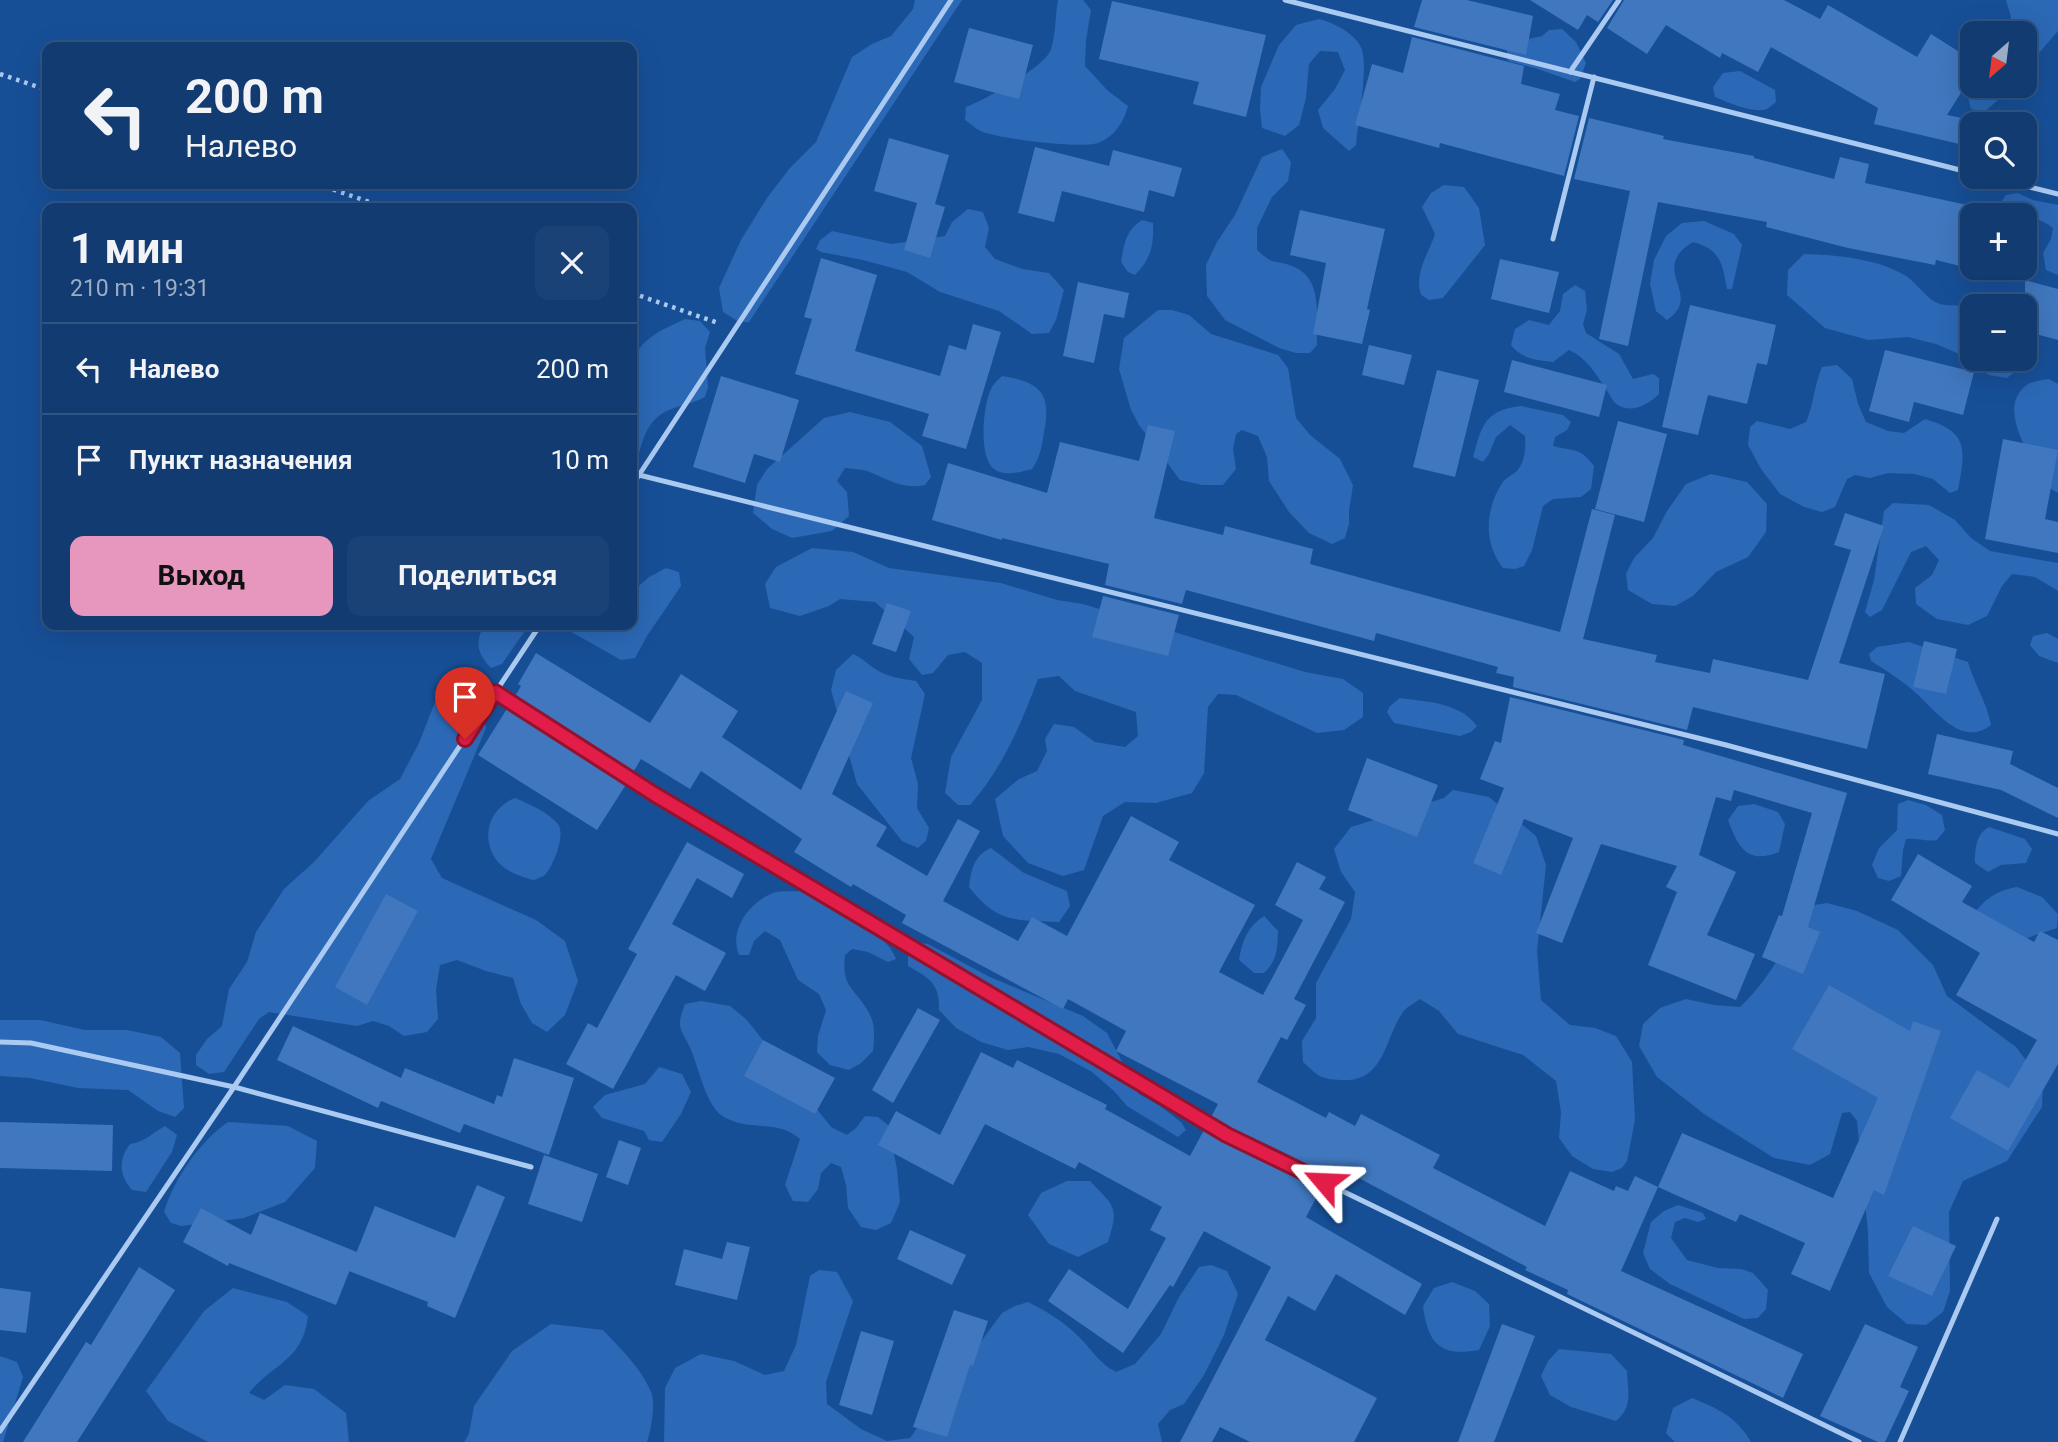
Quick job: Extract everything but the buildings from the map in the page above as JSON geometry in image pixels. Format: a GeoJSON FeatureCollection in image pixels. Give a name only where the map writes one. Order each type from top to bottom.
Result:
{"type":"FeatureCollection","features":[{"type":"Feature","properties":{"kind":"lane"},"geometry":{"type":"LineString","coordinates":[[637,478],[951,0]]}},
{"type":"Feature","properties":{"kind":"lane"},"geometry":{"type":"LineString","coordinates":[[1285,0],[1960,170]]}},
{"type":"Feature","properties":{"kind":"lane"},"geometry":{"type":"LineString","coordinates":[[1570,72],[1619,0]]}},
{"type":"Feature","properties":{"kind":"lane"},"geometry":{"type":"LineString","coordinates":[[1553,239],[1594,77]]}},
{"type":"Feature","properties":{"kind":"lane"},"geometry":{"type":"LineString","coordinates":[[2037,189],[2058,194]]}},
{"type":"Feature","properties":{"kind":"lane"},"geometry":{"type":"LineString","coordinates":[[639,475],[1726,745],[2058,834]]}},
{"type":"Feature","properties":{"kind":"lane"},"geometry":{"type":"LineString","coordinates":[[0,1431],[234,1087],[537,630]]}},
{"type":"Feature","properties":{"kind":"lane"},"geometry":{"type":"LineString","coordinates":[[495,692],[654,794],[1227,1135],[1859,1442]]}},
{"type":"Feature","properties":{"kind":"lane"},"geometry":{"type":"LineString","coordinates":[[0,1042],[31,1043],[234,1087],[531,1167]]}},
{"type":"Feature","properties":{"kind":"lane"},"geometry":{"type":"LineString","coordinates":[[1900,1442],[1997,1219]]}},
{"type":"Feature","properties":{"kind":"path"},"geometry":{"type":"LineString","coordinates":[[0,74],[42,88]]}},
{"type":"Feature","properties":{"kind":"path"},"geometry":{"type":"LineString","coordinates":[[332,189],[372,203]]}},
{"type":"Feature","properties":{"kind":"path"},"geometry":{"type":"LineString","coordinates":[[637,295],[735,329]]}},
{"type":"Feature","properties":{"kind":"shaded area"},"geometry":{"type":"Polygon","coordinates":[[[915,0],[962,0],[749,322],[739,322],[723,312],[719,288],[741,240],[767,198],[790,168],[816,142],[852,57],[891,36],[913,9],[915,0]]]}},
{"type":"Feature","properties":{"kind":"shaded area"},"geometry":{"type":"Polygon","coordinates":[[[1058,0],[1083,0],[1091,10],[1085,66],[1108,91],[1128,106],[1121,123],[1104,140],[1088,145],[1023,140],[979,130],[965,120],[966,107],[1013,82],[1047,56],[1053,43],[1058,0]]]}},
{"type":"Feature","properties":{"kind":"shaded area"},"geometry":{"type":"Polygon","coordinates":[[[2006,0],[2058,0],[2058,31],[2037,55],[2037,21],[2009,21],[2011,17],[2006,0]]]}},
{"type":"Feature","properties":{"kind":"shaded area"},"geometry":{"type":"Polygon","coordinates":[[[1319,19],[1350,34],[1362,50],[1363,83],[1356,145],[1349,151],[1323,128],[1318,110],[1335,89],[1345,70],[1338,52],[1320,51],[1309,64],[1306,98],[1299,125],[1285,136],[1262,128],[1261,87],[1279,45],[1296,25],[1319,19]]]}},
{"type":"Feature","properties":{"kind":"shaded area"},"geometry":{"type":"Polygon","coordinates":[[[1562,29],[1576,42],[1586,63],[1580,79],[1575,82],[1508,61],[1506,44],[1542,36],[1549,30],[1562,29]]]}},
{"type":"Feature","properties":{"kind":"shaded area"},"geometry":{"type":"Polygon","coordinates":[[[1740,71],[1775,90],[1776,102],[1767,109],[1755,110],[1715,97],[1713,87],[1723,73],[1740,71]]]}},
{"type":"Feature","properties":{"kind":"shaded area"},"geometry":{"type":"Polygon","coordinates":[[[1968,98],[2000,98],[1984,112],[1971,109],[1968,98]]]}},
{"type":"Feature","properties":{"kind":"shaded area"},"geometry":{"type":"Polygon","coordinates":[[[1282,149],[1291,162],[1288,181],[1272,197],[1257,228],[1257,250],[1271,260],[1292,266],[1309,279],[1314,289],[1317,311],[1317,345],[1310,353],[1296,353],[1279,348],[1225,320],[1207,296],[1206,265],[1217,242],[1235,215],[1262,157],[1282,149]]]}},
{"type":"Feature","properties":{"kind":"shaded area"},"geometry":{"type":"Polygon","coordinates":[[[1444,185],[1464,187],[1479,208],[1485,245],[1443,298],[1429,300],[1421,295],[1419,279],[1435,234],[1422,207],[1431,193],[1444,185]]]}},
{"type":"Feature","properties":{"kind":"shaded area"},"geometry":{"type":"Polygon","coordinates":[[[2018,193],[2033,200],[2058,205],[2058,275],[2046,270],[2043,253],[2051,239],[2053,228],[2037,219],[2037,203],[2002,203],[2006,195],[2018,193]]]}},
{"type":"Feature","properties":{"kind":"shaded area"},"geometry":{"type":"Polygon","coordinates":[[[968,209],[983,212],[989,228],[985,247],[995,259],[1022,269],[1049,273],[1064,290],[1056,320],[1049,333],[1032,334],[999,311],[940,292],[907,272],[816,249],[820,240],[832,231],[892,244],[945,236],[952,222],[968,209]]]}},
{"type":"Feature","properties":{"kind":"shaded area"},"geometry":{"type":"Polygon","coordinates":[[[1142,220],[1153,223],[1153,238],[1148,257],[1135,275],[1128,272],[1121,262],[1129,233],[1142,220]]]}},
{"type":"Feature","properties":{"kind":"shaded area"},"geometry":{"type":"Polygon","coordinates":[[[1704,221],[1734,234],[1742,245],[1732,289],[1727,289],[1719,259],[1715,254],[1693,242],[1680,252],[1675,262],[1681,301],[1677,310],[1667,320],[1656,311],[1650,284],[1654,260],[1666,236],[1682,223],[1704,221]]]}},
{"type":"Feature","properties":{"kind":"shaded area"},"geometry":{"type":"Polygon","coordinates":[[[1804,254],[1869,261],[1894,270],[1906,276],[1935,302],[1960,306],[1960,354],[1936,344],[1908,337],[1868,340],[1825,328],[1787,295],[1788,270],[1804,254]]]}},
{"type":"Feature","properties":{"kind":"shaded area"},"geometry":{"type":"Polygon","coordinates":[[[1575,285],[1585,291],[1587,310],[1583,324],[1586,333],[1619,354],[1633,379],[1653,374],[1659,378],[1659,394],[1650,402],[1633,408],[1621,407],[1615,403],[1590,366],[1569,350],[1553,362],[1525,356],[1511,345],[1515,329],[1529,320],[1549,325],[1560,311],[1563,294],[1575,285]]]}},
{"type":"Feature","properties":{"kind":"shaded area"},"geometry":{"type":"Polygon","coordinates":[[[1158,310],[1172,310],[1189,315],[1211,334],[1278,355],[1288,368],[1296,418],[1310,435],[1340,459],[1353,485],[1345,538],[1332,544],[1309,533],[1289,512],[1269,481],[1267,457],[1258,436],[1242,430],[1236,434],[1233,449],[1236,469],[1223,485],[1202,485],[1180,480],[1139,425],[1131,410],[1119,369],[1124,338],[1158,310]]]}},
{"type":"Feature","properties":{"kind":"shaded area"},"geometry":{"type":"Polygon","coordinates":[[[685,319],[700,321],[710,332],[705,348],[708,387],[705,397],[671,409],[657,418],[645,435],[637,457],[637,353],[646,341],[685,319]]]}},
{"type":"Feature","properties":{"kind":"shaded area"},"geometry":{"type":"Polygon","coordinates":[[[1837,365],[1852,379],[1866,422],[1888,431],[1904,433],[1925,419],[1940,424],[1957,437],[1963,454],[1958,490],[1950,493],[1933,479],[1914,474],[1888,473],[1870,478],[1855,475],[1847,479],[1835,507],[1822,512],[1804,507],[1780,494],[1761,469],[1748,445],[1750,427],[1757,421],[1790,429],[1806,422],[1822,367],[1837,365]]]}},
{"type":"Feature","properties":{"kind":"shaded area"},"geometry":{"type":"Polygon","coordinates":[[[1984,371],[2016,371],[2007,378],[1989,375],[1984,371]]]}},
{"type":"Feature","properties":{"kind":"shaded area"},"geometry":{"type":"Polygon","coordinates":[[[1002,376],[1034,386],[1044,399],[1046,419],[1039,456],[1032,469],[1002,473],[994,469],[986,454],[984,430],[988,397],[992,387],[1002,376]]]}},
{"type":"Feature","properties":{"kind":"shaded area"},"geometry":{"type":"Polygon","coordinates":[[[2049,379],[2058,384],[2058,493],[2048,487],[2026,449],[2015,420],[2014,407],[2018,394],[2028,384],[2049,379]]]}},
{"type":"Feature","properties":{"kind":"shaded area"},"geometry":{"type":"Polygon","coordinates":[[[1521,406],[1563,415],[1571,422],[1567,430],[1555,437],[1553,446],[1580,452],[1594,466],[1591,489],[1581,497],[1553,499],[1543,506],[1532,550],[1524,566],[1515,569],[1503,568],[1497,558],[1489,537],[1489,525],[1497,492],[1503,482],[1516,472],[1523,460],[1525,436],[1510,425],[1496,437],[1483,462],[1473,457],[1479,436],[1492,415],[1521,406]]]}},
{"type":"Feature","properties":{"kind":"shaded area"},"geometry":{"type":"Polygon","coordinates":[[[850,412],[890,422],[922,446],[931,477],[925,485],[909,486],[867,471],[845,468],[837,481],[847,492],[849,516],[832,531],[792,538],[772,529],[753,513],[757,485],[767,469],[824,418],[850,412]]]}},
{"type":"Feature","properties":{"kind":"shaded area"},"geometry":{"type":"Polygon","coordinates":[[[1711,474],[1747,482],[1767,504],[1766,532],[1748,557],[1716,572],[1693,596],[1675,606],[1652,604],[1628,590],[1626,574],[1634,558],[1653,538],[1667,511],[1686,484],[1711,474]]]}},
{"type":"Feature","properties":{"kind":"shaded area"},"geometry":{"type":"Polygon","coordinates":[[[1893,503],[1929,505],[1955,520],[1971,538],[1990,551],[2058,563],[2058,591],[2035,577],[2012,574],[2002,586],[1987,616],[1968,625],[1937,619],[1916,604],[1915,588],[1932,575],[1939,560],[1926,546],[1911,552],[1882,610],[1870,617],[1865,612],[1874,580],[1884,511],[1893,503]]]}},
{"type":"Feature","properties":{"kind":"shaded area"},"geometry":{"type":"Polygon","coordinates":[[[812,548],[853,552],[889,568],[1001,583],[1057,600],[1083,604],[1305,672],[1343,679],[1363,693],[1363,717],[1344,730],[1317,733],[1236,695],[1218,694],[1208,707],[1204,773],[1192,793],[1156,803],[1125,802],[1103,816],[1084,870],[1063,876],[1028,863],[1003,836],[995,799],[1019,779],[1037,771],[1047,751],[1045,739],[1054,724],[1074,727],[1095,742],[1125,747],[1138,736],[1136,712],[1075,691],[1059,676],[1038,679],[1017,729],[992,776],[970,805],[958,805],[945,793],[951,757],[982,700],[982,663],[965,652],[948,655],[933,673],[922,675],[909,659],[914,637],[875,602],[840,599],[829,606],[800,616],[770,608],[765,584],[776,567],[812,548]]]}},
{"type":"Feature","properties":{"kind":"shaded area"},"geometry":{"type":"Polygon","coordinates":[[[666,568],[679,572],[681,586],[635,658],[621,660],[568,630],[637,630],[637,588],[666,568]]]}},
{"type":"Feature","properties":{"kind":"shaded area"},"geometry":{"type":"Polygon","coordinates":[[[482,630],[526,630],[502,664],[491,668],[479,648],[482,630]]]}},
{"type":"Feature","properties":{"kind":"shaded area"},"geometry":{"type":"Polygon","coordinates":[[[2047,633],[2058,639],[2058,663],[2039,656],[2030,645],[2033,636],[2047,633]]]}},
{"type":"Feature","properties":{"kind":"shaded area"},"geometry":{"type":"Polygon","coordinates":[[[1909,642],[1968,662],[1991,725],[1980,731],[1960,730],[1941,717],[1906,685],[1871,661],[1869,654],[1877,647],[1909,642]]]}},
{"type":"Feature","properties":{"kind":"shaded area"},"geometry":{"type":"Polygon","coordinates":[[[853,654],[886,674],[916,681],[925,694],[911,758],[918,784],[917,808],[929,828],[926,841],[918,848],[902,841],[857,784],[831,690],[836,670],[853,654]]]}},
{"type":"Feature","properties":{"kind":"shaded area"},"geometry":{"type":"Polygon","coordinates":[[[467,676],[480,689],[486,728],[431,859],[442,878],[536,920],[565,941],[578,981],[565,1015],[547,1032],[532,1023],[521,1004],[513,978],[457,960],[440,965],[436,990],[438,1019],[427,1032],[404,1036],[389,1026],[373,1021],[357,1026],[269,1012],[259,1019],[224,1072],[209,1074],[196,1065],[196,1055],[207,1039],[222,1026],[229,989],[247,962],[256,932],[284,889],[314,862],[368,801],[400,779],[419,743],[435,702],[452,677],[467,676]]]}},
{"type":"Feature","properties":{"kind":"shaded area"},"geometry":{"type":"Polygon","coordinates":[[[1400,698],[1452,708],[1470,718],[1477,726],[1471,732],[1460,736],[1394,723],[1387,712],[1400,698]]]}},
{"type":"Feature","properties":{"kind":"shaded area"},"geometry":{"type":"Polygon","coordinates":[[[1453,790],[1489,797],[1536,836],[1546,865],[1537,951],[1541,1000],[1570,1025],[1595,1028],[1616,1036],[1632,1062],[1635,1120],[1627,1161],[1622,1168],[1612,1172],[1593,1169],[1572,1156],[1559,1138],[1561,1112],[1556,1081],[1523,1055],[1458,1034],[1439,1011],[1420,999],[1403,1012],[1381,1057],[1367,1074],[1356,1079],[1328,1079],[1316,1074],[1303,1062],[1302,1041],[1316,1018],[1316,983],[1351,919],[1355,892],[1341,872],[1334,849],[1351,827],[1444,798],[1453,790]]]}},
{"type":"Feature","properties":{"kind":"shaded area"},"geometry":{"type":"Polygon","coordinates":[[[515,798],[549,816],[560,829],[559,843],[551,866],[544,876],[534,880],[517,875],[502,866],[495,858],[488,840],[488,831],[494,815],[515,798]]]}},
{"type":"Feature","properties":{"kind":"shaded area"},"geometry":{"type":"Polygon","coordinates":[[[1908,800],[1926,805],[1942,815],[1945,830],[1937,840],[1906,839],[1901,876],[1889,881],[1878,878],[1872,865],[1879,848],[1897,830],[1898,804],[1908,800]]]}},
{"type":"Feature","properties":{"kind":"shaded area"},"geometry":{"type":"Polygon","coordinates":[[[1754,804],[1778,812],[1785,824],[1779,852],[1751,855],[1736,838],[1728,820],[1738,806],[1754,804]]]}},
{"type":"Feature","properties":{"kind":"shaded area"},"geometry":{"type":"Polygon","coordinates":[[[1989,827],[2025,839],[2032,849],[2026,863],[2001,865],[1988,872],[1975,863],[1979,838],[1989,827]]]}},
{"type":"Feature","properties":{"kind":"shaded area"},"geometry":{"type":"Polygon","coordinates":[[[991,848],[1024,873],[1067,891],[1070,906],[1059,922],[1009,918],[989,908],[979,899],[969,887],[971,875],[977,859],[991,848]]]}},
{"type":"Feature","properties":{"kind":"shaded area"},"geometry":{"type":"Polygon","coordinates":[[[2017,887],[2042,897],[2058,914],[2057,928],[2024,939],[1971,918],[1990,897],[2017,887]]]}},
{"type":"Feature","properties":{"kind":"shaded area"},"geometry":{"type":"Polygon","coordinates":[[[801,891],[869,928],[881,937],[896,959],[888,962],[868,952],[852,949],[845,955],[847,982],[869,1013],[874,1032],[873,1051],[849,1070],[830,1065],[817,1052],[818,1036],[826,1010],[819,994],[798,980],[780,940],[765,931],[754,941],[749,955],[739,955],[739,927],[749,911],[773,893],[801,891]]]}},
{"type":"Feature","properties":{"kind":"shaded area"},"geometry":{"type":"Polygon","coordinates":[[[1827,903],[1857,911],[1898,930],[1933,965],[1947,996],[2016,1047],[2043,1083],[2042,1107],[2007,1161],[1963,1181],[1949,1212],[1950,1291],[1943,1312],[1926,1325],[1907,1324],[1887,1307],[1869,1273],[1868,1232],[1857,1121],[1850,1112],[1842,1113],[1830,1154],[1810,1165],[1774,1158],[1704,1114],[1657,1077],[1639,1046],[1643,1024],[1660,1008],[1686,999],[1740,1007],[1769,972],[1808,906],[1827,903]]]}},
{"type":"Feature","properties":{"kind":"shaded area"},"geometry":{"type":"Polygon","coordinates":[[[1264,916],[1278,931],[1277,949],[1272,963],[1264,973],[1254,973],[1239,960],[1247,935],[1254,924],[1264,916]]]}},
{"type":"Feature","properties":{"kind":"shaded area"},"geometry":{"type":"Polygon","coordinates":[[[918,943],[928,944],[990,977],[1083,1016],[1107,1033],[1139,1094],[1181,1122],[1186,1130],[1178,1137],[1127,1106],[1092,1072],[1059,1054],[1028,1047],[1008,1050],[981,1042],[956,1028],[939,1010],[938,993],[932,982],[908,966],[908,955],[918,943]]]}},
{"type":"Feature","properties":{"kind":"shaded area"},"geometry":{"type":"Polygon","coordinates":[[[701,1001],[730,1006],[747,1020],[831,1127],[847,1135],[865,1116],[878,1117],[888,1125],[897,1169],[900,1202],[891,1223],[876,1230],[861,1227],[848,1208],[841,1167],[831,1163],[821,1173],[818,1189],[808,1202],[793,1201],[785,1185],[800,1139],[782,1129],[734,1121],[724,1117],[712,1105],[680,1025],[685,1004],[701,1001]]]}},
{"type":"Feature","properties":{"kind":"shaded area"},"geometry":{"type":"Polygon","coordinates":[[[0,1020],[40,1020],[85,1030],[127,1030],[161,1037],[180,1053],[184,1108],[175,1117],[158,1111],[128,1090],[78,1088],[30,1078],[0,1076],[0,1020]]]}},
{"type":"Feature","properties":{"kind":"shaded area"},"geometry":{"type":"Polygon","coordinates":[[[659,1067],[682,1074],[691,1092],[681,1114],[662,1142],[649,1140],[644,1131],[602,1118],[593,1107],[605,1095],[645,1084],[659,1067]]]}},
{"type":"Feature","properties":{"kind":"shaded area"},"geometry":{"type":"Polygon","coordinates":[[[228,1122],[288,1126],[317,1141],[315,1168],[285,1202],[244,1218],[181,1226],[171,1223],[164,1212],[181,1174],[198,1150],[228,1122]]]}},
{"type":"Feature","properties":{"kind":"shaded area"},"geometry":{"type":"Polygon","coordinates":[[[165,1126],[177,1135],[172,1152],[146,1192],[132,1190],[122,1173],[126,1150],[130,1144],[165,1126]]]}},
{"type":"Feature","properties":{"kind":"shaded area"},"geometry":{"type":"Polygon","coordinates":[[[1067,1181],[1090,1181],[1110,1202],[1114,1214],[1108,1242],[1078,1257],[1049,1244],[1028,1215],[1041,1193],[1067,1181]]]}},
{"type":"Feature","properties":{"kind":"shaded area"},"geometry":{"type":"Polygon","coordinates":[[[1678,1205],[1703,1213],[1706,1219],[1698,1222],[1685,1218],[1675,1222],[1671,1238],[1687,1260],[1753,1273],[1768,1290],[1766,1309],[1758,1318],[1744,1319],[1670,1284],[1650,1269],[1643,1253],[1651,1222],[1664,1211],[1678,1205]]]}},
{"type":"Feature","properties":{"kind":"shaded area"},"geometry":{"type":"Polygon","coordinates":[[[1211,1265],[1227,1271],[1238,1294],[1224,1335],[1204,1375],[1184,1404],[1170,1410],[1158,1424],[1162,1442],[664,1442],[665,1388],[675,1368],[701,1354],[734,1361],[765,1375],[784,1371],[796,1345],[810,1276],[819,1270],[837,1272],[853,1301],[826,1382],[827,1404],[861,1429],[887,1441],[910,1438],[1002,1313],[1028,1302],[1068,1327],[1100,1360],[1116,1372],[1135,1364],[1161,1334],[1179,1297],[1199,1267],[1211,1265]]]}},
{"type":"Feature","properties":{"kind":"shaded area"},"geometry":{"type":"Polygon","coordinates":[[[1452,1282],[1475,1291],[1489,1304],[1490,1326],[1479,1350],[1466,1352],[1445,1349],[1438,1345],[1428,1330],[1423,1306],[1434,1288],[1452,1282]]]}},
{"type":"Feature","properties":{"kind":"shaded area"},"geometry":{"type":"Polygon","coordinates":[[[233,1288],[287,1302],[308,1316],[300,1343],[286,1360],[249,1393],[264,1400],[285,1385],[314,1389],[346,1413],[349,1442],[208,1442],[168,1421],[146,1391],[204,1311],[233,1288]]]}},
{"type":"Feature","properties":{"kind":"shaded area"},"geometry":{"type":"Polygon","coordinates":[[[551,1324],[603,1330],[630,1359],[647,1383],[652,1397],[652,1417],[647,1442],[464,1442],[469,1434],[474,1406],[512,1351],[551,1324]]]}},
{"type":"Feature","properties":{"kind":"shaded area"},"geometry":{"type":"Polygon","coordinates":[[[1559,1349],[1611,1354],[1627,1371],[1627,1405],[1616,1421],[1571,1407],[1550,1395],[1541,1376],[1548,1361],[1559,1349]]]}},
{"type":"Feature","properties":{"kind":"shaded area"},"geometry":{"type":"Polygon","coordinates":[[[0,1356],[17,1362],[23,1377],[3,1442],[0,1442],[0,1356]]]}},
{"type":"Feature","properties":{"kind":"shaded area"},"geometry":{"type":"Polygon","coordinates":[[[1692,1398],[1733,1420],[1751,1442],[1675,1442],[1666,1433],[1673,1408],[1692,1398]]]}},
{"type":"Feature","properties":{"kind":"route"},"geometry":{"type":"LineString","coordinates":[[465,739],[495,692],[654,794],[1227,1135],[1324,1182]]}}]}
